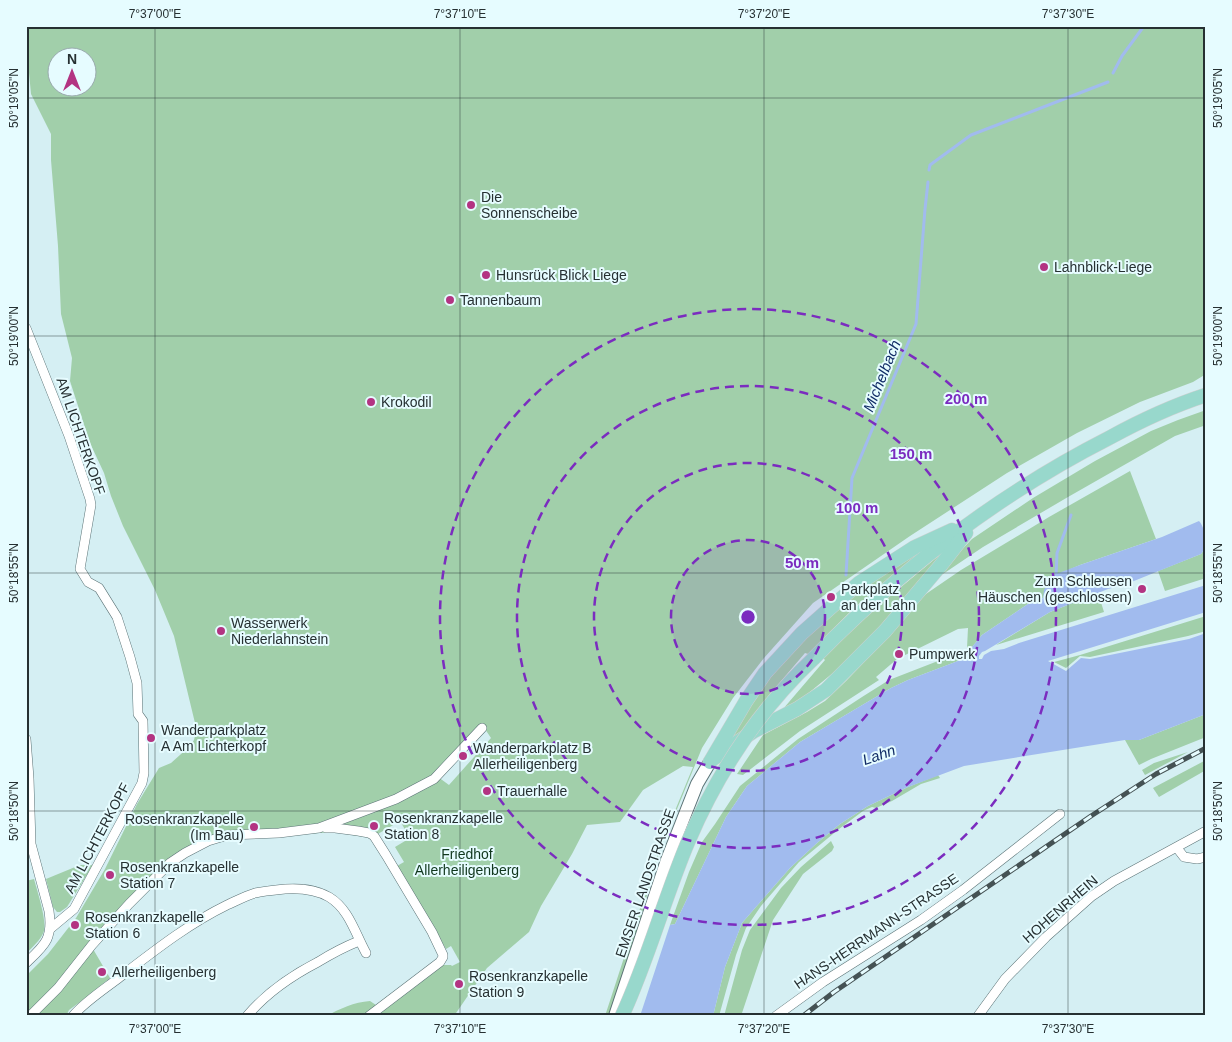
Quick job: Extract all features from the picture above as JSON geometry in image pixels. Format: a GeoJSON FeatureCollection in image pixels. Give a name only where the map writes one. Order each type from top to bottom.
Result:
{"type":"FeatureCollection","features":[{"type":"Feature","properties":{"kind":"main road"},"geometry":{"type":"LineString","coordinates":[[622,1016],[637,981],[688,843],[713,792],[732,758],[760,719],[797,674],[887,589],[934,551],[1027,485],[1081,452],[1136,424],[1206,395]]}},
{"type":"Feature","properties":{"kind":"main road"},"geometry":{"type":"LineString","coordinates":[[710,762],[765,673],[802,633],[859,583],[915,547],[976,520]]}},
{"type":"Feature","properties":{"kind":"main road"},"geometry":{"type":"LineString","coordinates":[[710,762],[754,731],[797,709],[826,690],[885,631],[941,566],[976,520]]}},
{"type":"Feature","properties":{"kind":"street","name":"AM LICHTERKOPF"},"geometry":{"type":"LineString","coordinates":[[26,328],[69,436],[90,499],[91,505],[80,569],[88,582],[99,588],[116,618],[137,682],[138,713],[143,721],[144,773],[142,783],[73,910],[50,929]]}},
{"type":"Feature","properties":{"kind":"street"},"geometry":{"type":"LineString","coordinates":[[319,828],[396,799],[434,780],[482,728]]}},
{"type":"Feature","properties":{"kind":"street"},"geometry":{"type":"LineString","coordinates":[[26,739],[32,845],[51,922],[49,935],[44,946],[26,963]]}},
{"type":"Feature","properties":{"kind":"street","name":"EMSER LANDSTRASSE"},"geometry":{"type":"LineString","coordinates":[[615,1016],[666,860],[697,784],[710,762]]}},
{"type":"Feature","properties":{"kind":"street","name":"HANS-HERRMANN-STRASSE"},"geometry":{"type":"LineString","coordinates":[[776,1016],[823,982],[921,920],[963,890],[1060,814]]}},
{"type":"Feature","properties":{"kind":"street"},"geometry":{"type":"LineString","coordinates":[[30,1016],[58,988],[92,945],[129,904],[170,863],[185,853],[208,841],[228,835],[279,833],[319,828],[358,831],[374,836],[432,932],[443,954],[440,962],[369,1016]]}},
{"type":"Feature","properties":{"kind":"street","name":"HOHENRHEIN"},"geometry":{"type":"LineString","coordinates":[[978,1016],[1005,979],[1046,937],[1092,896],[1114,881],[1178,848],[1206,831]]}},
{"type":"Feature","properties":{"kind":"street"},"geometry":{"type":"LineString","coordinates":[[1178,848],[1184,857],[1197,859],[1206,857]]}},
{"type":"Feature","properties":{"kind":"street"},"geometry":{"type":"LineString","coordinates":[[73,1016],[138,963],[191,925],[220,908],[245,896],[254,894],[274,890],[307,889],[330,898],[341,906],[366,953]]}},
{"type":"Feature","properties":{"kind":"street"},"geometry":{"type":"LineString","coordinates":[[247,1016],[255,1006],[281,984],[343,947],[359,941]]}},
{"type":"Feature","properties":{"kind":"green space","name":"Friedhof Allerheiligenberg"},"geometry":{"type":"Polygon","coordinates":[[[26,26],[1206,26],[1206,374],[1193,382],[1140,402],[1077,433],[1007,473],[910,536],[813,603],[764,658],[733,698],[702,748],[659,853],[634,941],[609,1016],[605,1016],[660,847],[693,767],[683,766],[643,790],[620,822],[587,825],[541,906],[529,932],[487,968],[454,1016],[326,1016],[358,1003],[370,1001],[376,1005],[386,997],[441,965],[452,966],[460,962],[451,946],[446,949],[397,866],[404,862],[395,847],[410,838],[400,821],[371,838],[334,832],[229,839],[191,853],[172,866],[93,949],[110,978],[69,1010],[66,1016],[26,1016],[26,976],[48,954],[76,918],[105,869],[137,804],[159,768],[171,763],[190,746],[196,732],[174,636],[155,590],[123,526],[104,473],[90,443],[70,381],[72,358],[61,314],[51,134],[31,94],[26,26]],[[485,729],[434,774],[449,785],[491,738],[485,729]]]}},
{"type":"Feature","properties":{"kind":"green space"},"geometry":{"type":"Polygon","coordinates":[[[1206,410],[1206,425],[1175,436],[983,547],[943,574],[938,574],[972,539],[1033,498],[1095,461],[1151,431],[1206,410]]]}},
{"type":"Feature","properties":{"kind":"green space"},"geometry":{"type":"Polygon","coordinates":[[[1130,471],[1156,539],[1080,565],[1052,577],[1043,598],[1028,604],[982,635],[972,647],[967,648],[968,628],[958,629],[897,659],[876,677],[879,680],[800,731],[743,775],[737,774],[763,735],[825,701],[890,635],[923,596],[961,570],[1130,471]]]}},
{"type":"Feature","properties":{"kind":"green space"},"geometry":{"type":"Polygon","coordinates":[[[1206,547],[1206,578],[1165,591],[1158,571],[1201,554],[1206,547]]]}},
{"type":"Feature","properties":{"kind":"green space"},"geometry":{"type":"Polygon","coordinates":[[[919,551],[920,554],[853,609],[808,654],[805,653],[770,694],[737,738],[722,747],[749,703],[799,643],[865,587],[919,551]]]}},
{"type":"Feature","properties":{"kind":"green space"},"geometry":{"type":"Polygon","coordinates":[[[942,553],[944,556],[856,654],[805,696],[783,709],[825,660],[823,658],[871,612],[942,553]]]}},
{"type":"Feature","properties":{"kind":"green space"},"geometry":{"type":"Polygon","coordinates":[[[1098,593],[1104,612],[996,645],[1050,612],[1098,593]]]}},
{"type":"Feature","properties":{"kind":"green space"},"geometry":{"type":"Polygon","coordinates":[[[1206,616],[1206,631],[1090,657],[1080,656],[1066,668],[1054,662],[1080,655],[1206,616]]]}},
{"type":"Feature","properties":{"kind":"green space"},"geometry":{"type":"Polygon","coordinates":[[[956,654],[964,654],[958,661],[891,688],[800,742],[747,786],[726,817],[675,924],[670,925],[702,842],[740,786],[798,739],[889,680],[956,654]]]}},
{"type":"Feature","properties":{"kind":"green space"},"geometry":{"type":"Polygon","coordinates":[[[1206,714],[1206,737],[1139,765],[1125,740],[1139,740],[1206,714]]]}},
{"type":"Feature","properties":{"kind":"green space"},"geometry":{"type":"Polygon","coordinates":[[[1188,752],[1145,775],[1142,770],[1154,763],[1188,752]]]}},
{"type":"Feature","properties":{"kind":"green space"},"geometry":{"type":"Polygon","coordinates":[[[1206,760],[1206,770],[1159,797],[1153,788],[1206,760]]]}},
{"type":"Feature","properties":{"kind":"green space"},"geometry":{"type":"Polygon","coordinates":[[[938,775],[940,778],[921,784],[876,808],[872,807],[863,811],[799,862],[761,906],[746,928],[736,955],[719,1016],[713,1016],[725,967],[742,923],[790,868],[840,824],[868,806],[938,775]]]}},
{"type":"Feature","properties":{"kind":"green space"},"geometry":{"type":"Polygon","coordinates":[[[831,841],[834,847],[832,851],[803,874],[773,920],[741,1016],[724,1016],[742,950],[750,930],[781,888],[801,867],[831,841]]]}},
{"type":"Feature","properties":{"kind":"green space"},"geometry":{"type":"Polygon","coordinates":[[[80,865],[93,865],[67,907],[57,912],[53,907],[46,879],[80,865]]]}},
{"type":"Feature","properties":{"kind":"green space"},"geometry":{"type":"Polygon","coordinates":[[[34,879],[45,926],[41,937],[26,954],[26,881],[34,879]]]}},
{"type":"Feature","properties":{"kind":"water","name":"Lahn"},"geometry":{"type":"Polygon","coordinates":[[[1199,521],[1204,529],[1206,541],[1206,547],[1201,554],[1050,612],[982,652],[979,659],[982,659],[984,655],[991,651],[1004,649],[1206,585],[1206,612],[1048,661],[1066,671],[1081,658],[1090,659],[1189,639],[1206,633],[1206,714],[1139,740],[1125,740],[964,766],[908,787],[868,806],[840,824],[790,868],[742,923],[725,967],[713,1016],[640,1016],[670,925],[675,924],[726,817],[747,786],[800,742],[891,688],[958,661],[982,635],[1028,604],[1043,598],[1044,590],[1056,574],[1162,537],[1199,521]]]}},
{"type":"Feature","properties":{"kind":"waterway","name":"Michelbach"},"geometry":{"type":"LineString","coordinates":[[1113,73],[1122,56],[1144,26]]}},
{"type":"Feature","properties":{"kind":"waterway","name":"Michelbach"},"geometry":{"type":"LineString","coordinates":[[929,170],[930,165],[971,135],[1108,82]]}},
{"type":"Feature","properties":{"kind":"waterway","name":"Michelbach"},"geometry":{"type":"LineString","coordinates":[[846,575],[852,478],[916,324],[928,182]]}},
{"type":"Feature","properties":{"kind":"waterway"},"geometry":{"type":"LineString","coordinates":[[1056,577],[1057,553],[1071,515]]}},
{"type":"Feature","properties":{"kind":"railway"},"geometry":{"type":"LineString","coordinates":[[803,1016],[834,992],[1091,816],[1156,774],[1206,748]]}},
{"type":"Feature","properties":{"kind":"place","name":"Die Sonnenscheibe"},"geometry":{"type":"Point","coordinates":[471,205]}},
{"type":"Feature","properties":{"kind":"place","name":"Lahnblick-Liege"},"geometry":{"type":"Point","coordinates":[1044,267]}},
{"type":"Feature","properties":{"kind":"place","name":"Hunsrück Blick Liege"},"geometry":{"type":"Point","coordinates":[486,275]}},
{"type":"Feature","properties":{"kind":"place","name":"Tannenbaum"},"geometry":{"type":"Point","coordinates":[450,300]}},
{"type":"Feature","properties":{"kind":"place","name":"Krokodil"},"geometry":{"type":"Point","coordinates":[371,402]}},
{"type":"Feature","properties":{"kind":"place","name":"Zum Schleusen Häuschen (geschlossen)"},"geometry":{"type":"Point","coordinates":[1142,589]}},
{"type":"Feature","properties":{"kind":"place","name":"Parkplatz an der Lahn"},"geometry":{"type":"Point","coordinates":[831,597]}},
{"type":"Feature","properties":{"kind":"place","name":"Wasserwerk Niederlahnstein"},"geometry":{"type":"Point","coordinates":[221,631]}},
{"type":"Feature","properties":{"kind":"place","name":"Pumpwerk"},"geometry":{"type":"Point","coordinates":[899,654]}},
{"type":"Feature","properties":{"kind":"place","name":"Wanderparkplatz A Am Lichterkopf"},"geometry":{"type":"Point","coordinates":[151,738]}},
{"type":"Feature","properties":{"kind":"place","name":"Wanderparkplatz B Allerheiligenberg"},"geometry":{"type":"Point","coordinates":[463,756]}},
{"type":"Feature","properties":{"kind":"place","name":"Trauerhalle"},"geometry":{"type":"Point","coordinates":[487,791]}},
{"type":"Feature","properties":{"kind":"place","name":"Rosenkranzkapelle Station 8"},"geometry":{"type":"Point","coordinates":[374,826]}},
{"type":"Feature","properties":{"kind":"place","name":"Rosenkranzkapelle (Im Bau)"},"geometry":{"type":"Point","coordinates":[254,827]}},
{"type":"Feature","properties":{"kind":"place","name":"Rosenkranzkapelle Station 7"},"geometry":{"type":"Point","coordinates":[110,875]}},
{"type":"Feature","properties":{"kind":"place","name":"Rosenkranzkapelle Station 6"},"geometry":{"type":"Point","coordinates":[75,925]}},
{"type":"Feature","properties":{"kind":"place","name":"Allerheiligenberg"},"geometry":{"type":"Point","coordinates":[102,972]}},
{"type":"Feature","properties":{"kind":"place","name":"Rosenkranzkapelle Station 9"},"geometry":{"type":"Point","coordinates":[459,984]}}]}
